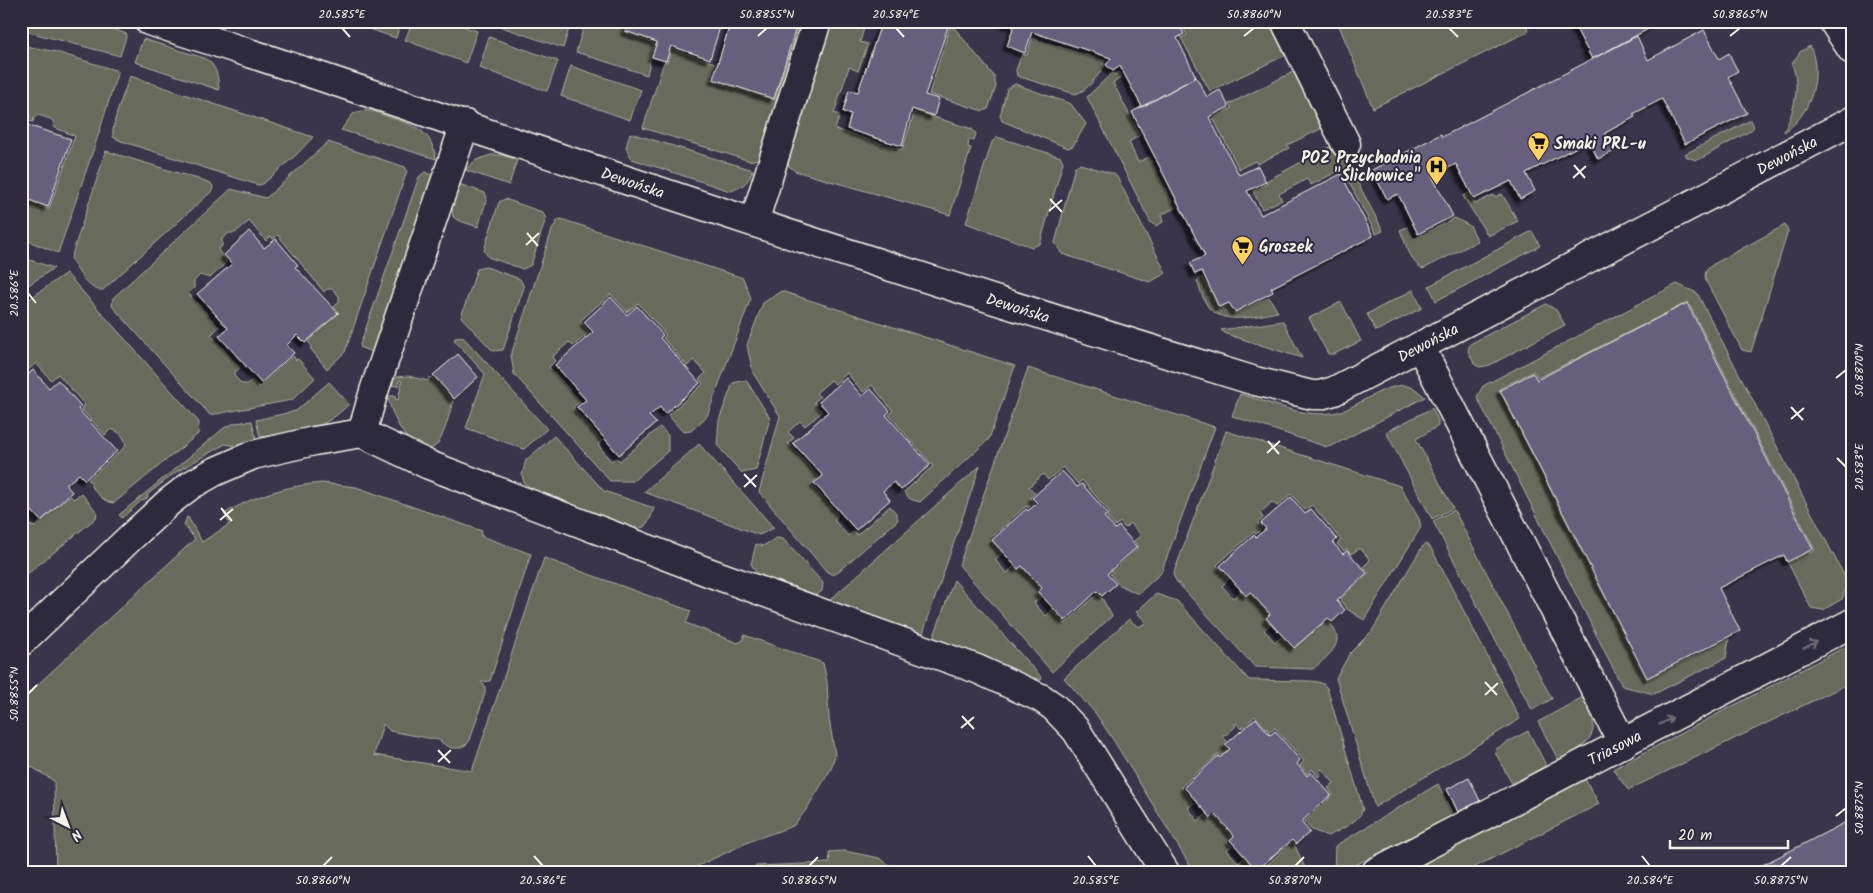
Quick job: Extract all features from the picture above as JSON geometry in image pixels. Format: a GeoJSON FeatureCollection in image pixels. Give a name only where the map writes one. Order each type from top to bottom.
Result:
{"type":"FeatureCollection","features":[{"type":"Feature","properties":{"kind":"street","name":"Dewońska"},"geometry":{"type":"LineString","coordinates":[[149,21],[465,124],[612,176],[900,270],[1255,381],[1306,394],[1320,395],[1334,391],[1852,121]]}},
{"type":"Feature","properties":{"kind":"street"},"geometry":{"type":"LineString","coordinates":[[754,222],[817,21]]}},
{"type":"Feature","properties":{"kind":"street"},"geometry":{"type":"LineString","coordinates":[[1285,21],[1346,144]]}},
{"type":"Feature","properties":{"kind":"street"},"geometry":{"type":"LineString","coordinates":[[1833,21],[1852,50]]}},
{"type":"Feature","properties":{"kind":"street"},"geometry":{"type":"LineString","coordinates":[[362,433],[374,392],[465,124]]}},
{"type":"Feature","properties":{"kind":"street"},"geometry":{"type":"LineString","coordinates":[[1420,346],[1623,744]]}},
{"type":"Feature","properties":{"kind":"street"},"geometry":{"type":"LineString","coordinates":[[25,630],[169,502],[191,485],[214,472],[253,455],[314,441],[362,433],[429,465],[716,574],[977,669],[1040,698],[1054,707],[1076,730],[1166,872]]}},
{"type":"Feature","properties":{"kind":"street","name":"Triasowa"},"geometry":{"type":"LineString","coordinates":[[1376,872],[1852,623]]}},
{"type":"Feature","properties":{"kind":"green space"},"geometry":{"type":"Polygon","coordinates":[[[21,21],[89,21],[127,34],[120,56],[21,30],[21,21]]]}},
{"type":"Feature","properties":{"kind":"green space"},"geometry":{"type":"Polygon","coordinates":[[[346,21],[401,21],[396,38],[346,21]]]}},
{"type":"Feature","properties":{"kind":"green space"},"geometry":{"type":"Polygon","coordinates":[[[413,21],[448,21],[477,31],[466,63],[405,40],[413,21]]]}},
{"type":"Feature","properties":{"kind":"green space"},"geometry":{"type":"Polygon","coordinates":[[[494,21],[571,22],[563,48],[493,24],[494,21]]]}},
{"type":"Feature","properties":{"kind":"green space"},"geometry":{"type":"Polygon","coordinates":[[[591,21],[616,21],[624,24],[622,32],[654,43],[647,75],[576,52],[584,26],[589,27],[591,21]]]}},
{"type":"Feature","properties":{"kind":"green space"},"geometry":{"type":"Polygon","coordinates":[[[800,21],[804,21],[758,159],[750,161],[643,128],[664,62],[667,62],[672,49],[715,63],[710,80],[774,100],[800,21]]]}},
{"type":"Feature","properties":{"kind":"green space"},"geometry":{"type":"Polygon","coordinates":[[[829,21],[866,21],[860,42],[868,44],[858,71],[849,67],[834,113],[840,115],[835,129],[902,150],[915,111],[972,129],[976,134],[974,141],[969,140],[968,147],[971,148],[950,215],[795,171],[789,166],[786,153],[829,21]]]}},
{"type":"Feature","properties":{"kind":"green space"},"geometry":{"type":"Polygon","coordinates":[[[1179,21],[1272,21],[1288,54],[1210,91],[1181,38],[1187,35],[1179,21]]]}},
{"type":"Feature","properties":{"kind":"green space"},"geometry":{"type":"Polygon","coordinates":[[[1337,21],[1524,21],[1529,31],[1373,108],[1337,21]]]}},
{"type":"Feature","properties":{"kind":"green space"},"geometry":{"type":"Polygon","coordinates":[[[951,24],[994,76],[996,87],[988,109],[983,111],[929,94],[951,24]]]}},
{"type":"Feature","properties":{"kind":"green space"},"geometry":{"type":"Polygon","coordinates":[[[489,37],[558,61],[547,91],[479,68],[489,37]]]}},
{"type":"Feature","properties":{"kind":"green space"},"geometry":{"type":"Polygon","coordinates":[[[1032,38],[1105,61],[1103,64],[1105,66],[1084,90],[1075,94],[1017,76],[1016,70],[1022,54],[1027,55],[1032,38]]]}},
{"type":"Feature","properties":{"kind":"green space"},"geometry":{"type":"Polygon","coordinates":[[[143,39],[204,58],[212,64],[216,71],[219,90],[135,62],[143,39]]]}},
{"type":"Feature","properties":{"kind":"green space"},"geometry":{"type":"Polygon","coordinates":[[[21,45],[56,52],[118,71],[58,253],[21,238],[21,200],[49,209],[75,136],[53,127],[54,123],[51,119],[38,115],[34,118],[33,122],[29,121],[30,116],[28,112],[21,110],[21,45]]]}},
{"type":"Feature","properties":{"kind":"green space"},"geometry":{"type":"Polygon","coordinates":[[[1810,46],[1814,57],[1815,69],[1812,94],[1808,105],[1801,115],[1784,132],[1795,99],[1796,82],[1792,64],[1800,52],[1810,46]]]}},
{"type":"Feature","properties":{"kind":"green space"},"geometry":{"type":"Polygon","coordinates":[[[571,66],[641,90],[630,120],[561,96],[571,66]]]}},
{"type":"Feature","properties":{"kind":"green space"},"geometry":{"type":"Polygon","coordinates":[[[1295,71],[1323,128],[1287,145],[1289,148],[1257,164],[1255,161],[1239,169],[1213,118],[1232,108],[1229,104],[1295,71]]]}},
{"type":"Feature","properties":{"kind":"green space"},"geometry":{"type":"Polygon","coordinates":[[[1118,72],[1121,78],[1113,83],[1140,135],[1129,142],[1138,162],[1149,157],[1175,208],[1161,215],[1163,222],[1156,226],[1151,223],[1087,97],[1112,73],[1115,75],[1118,72]]]}},
{"type":"Feature","properties":{"kind":"green space"},"geometry":{"type":"Polygon","coordinates":[[[130,76],[313,137],[263,184],[258,185],[121,141],[113,137],[113,131],[116,116],[130,76]]]}},
{"type":"Feature","properties":{"kind":"green space"},"geometry":{"type":"Polygon","coordinates":[[[1015,84],[1071,104],[1086,124],[1073,146],[1068,148],[1002,121],[1000,116],[1007,89],[1015,84]]]}},
{"type":"Feature","properties":{"kind":"green space"},"geometry":{"type":"Polygon","coordinates":[[[365,110],[401,121],[422,131],[431,142],[436,159],[341,130],[353,114],[365,110]]]}},
{"type":"Feature","properties":{"kind":"green space"},"geometry":{"type":"Polygon","coordinates":[[[1751,120],[1754,127],[1750,131],[1700,159],[1696,160],[1687,157],[1685,154],[1751,120]]]}},
{"type":"Feature","properties":{"kind":"green space"},"geometry":{"type":"Polygon","coordinates":[[[630,133],[753,170],[744,184],[730,191],[632,159],[626,148],[630,133]]]}},
{"type":"Feature","properties":{"kind":"green space"},"geometry":{"type":"Polygon","coordinates":[[[997,137],[1061,157],[1063,162],[1040,244],[1032,247],[966,223],[992,142],[997,137]]]}},
{"type":"Feature","properties":{"kind":"green space"},"geometry":{"type":"Polygon","coordinates":[[[328,142],[405,167],[407,171],[345,352],[327,369],[310,348],[312,346],[308,342],[339,313],[334,307],[339,302],[339,296],[332,289],[327,289],[324,292],[278,235],[273,239],[271,236],[266,241],[249,221],[235,233],[229,233],[222,239],[222,246],[218,250],[227,262],[210,278],[200,275],[194,281],[194,288],[188,293],[219,327],[211,335],[240,368],[235,372],[234,376],[242,384],[247,384],[252,380],[259,387],[293,356],[315,378],[292,400],[210,415],[112,306],[113,298],[231,189],[266,198],[328,142]]]}},
{"type":"Feature","properties":{"kind":"green space"},"geometry":{"type":"Polygon","coordinates":[[[1337,143],[1383,231],[1376,234],[1342,169],[1311,185],[1307,179],[1279,194],[1282,200],[1262,209],[1253,191],[1267,184],[1266,181],[1337,143]]]}},
{"type":"Feature","properties":{"kind":"green space"},"geometry":{"type":"Polygon","coordinates":[[[106,151],[211,183],[213,187],[212,191],[103,290],[98,290],[88,284],[71,258],[106,151]]]}},
{"type":"Feature","properties":{"kind":"green space"},"geometry":{"type":"Polygon","coordinates":[[[491,155],[502,155],[517,160],[509,185],[465,170],[476,160],[491,155]]]}},
{"type":"Feature","properties":{"kind":"green space"},"geometry":{"type":"Polygon","coordinates":[[[1080,164],[1114,174],[1117,177],[1166,273],[1150,282],[1062,254],[1055,243],[1075,166],[1080,164]]]}},
{"type":"Feature","properties":{"kind":"green space"},"geometry":{"type":"Polygon","coordinates":[[[425,172],[433,176],[373,352],[361,348],[360,345],[419,177],[425,172]]]}},
{"type":"Feature","properties":{"kind":"green space"},"geometry":{"type":"Polygon","coordinates":[[[459,184],[485,193],[487,198],[478,227],[453,217],[452,206],[459,184]]]}},
{"type":"Feature","properties":{"kind":"green space"},"geometry":{"type":"Polygon","coordinates":[[[1468,193],[1475,204],[1493,195],[1495,197],[1502,194],[1518,221],[1488,236],[1463,196],[1468,193]]]}},
{"type":"Feature","properties":{"kind":"green space"},"geometry":{"type":"Polygon","coordinates":[[[505,199],[542,212],[546,218],[531,265],[523,269],[488,257],[484,250],[499,202],[505,199]]]}},
{"type":"Feature","properties":{"kind":"green space"},"geometry":{"type":"Polygon","coordinates":[[[1455,218],[1470,226],[1478,241],[1423,269],[1412,257],[1400,230],[1407,227],[1414,239],[1455,218]]]}},
{"type":"Feature","properties":{"kind":"green space"},"geometry":{"type":"Polygon","coordinates":[[[561,219],[743,278],[751,298],[707,416],[691,431],[683,432],[668,415],[703,384],[699,379],[706,373],[694,360],[687,366],[663,338],[666,335],[638,303],[627,312],[611,294],[580,321],[590,332],[573,346],[569,342],[552,357],[555,361],[549,367],[580,401],[573,408],[602,441],[598,445],[611,461],[616,458],[620,461],[660,427],[668,435],[668,451],[633,481],[610,481],[514,374],[511,355],[552,230],[557,221],[561,219]]]}},
{"type":"Feature","properties":{"kind":"green space"},"geometry":{"type":"Polygon","coordinates":[[[1785,225],[1788,231],[1751,352],[1742,350],[1706,281],[1706,272],[1712,265],[1785,225]]]}},
{"type":"Feature","properties":{"kind":"green space"},"geometry":{"type":"Polygon","coordinates":[[[1532,231],[1540,246],[1436,301],[1429,286],[1532,231]]]}},
{"type":"Feature","properties":{"kind":"green space"},"geometry":{"type":"Polygon","coordinates":[[[21,257],[54,268],[21,290],[21,257]]]}},
{"type":"Feature","properties":{"kind":"green space"},"geometry":{"type":"Polygon","coordinates":[[[486,267],[520,279],[524,287],[503,350],[493,351],[461,317],[477,269],[486,267]]]}},
{"type":"Feature","properties":{"kind":"green space"},"geometry":{"type":"Polygon","coordinates":[[[66,273],[199,422],[198,434],[114,503],[110,503],[100,497],[90,485],[92,483],[88,480],[126,446],[123,437],[111,429],[105,435],[81,409],[85,405],[58,374],[51,380],[36,363],[23,374],[21,372],[21,305],[66,273]]]}},
{"type":"Feature","properties":{"kind":"green space"},"geometry":{"type":"Polygon","coordinates":[[[1202,277],[1219,309],[1228,306],[1234,314],[1269,297],[1278,312],[1243,318],[1225,317],[1217,314],[1210,309],[1202,296],[1197,281],[1202,277]]]}},
{"type":"Feature","properties":{"kind":"green space"},"geometry":{"type":"Polygon","coordinates":[[[1677,284],[1697,293],[1848,583],[1842,599],[1823,610],[1811,608],[1788,563],[1815,550],[1688,302],[1538,378],[1534,371],[1499,389],[1646,680],[1729,639],[1726,658],[1654,694],[1622,686],[1477,397],[1483,386],[1677,284]]]}},
{"type":"Feature","properties":{"kind":"green space"},"geometry":{"type":"Polygon","coordinates":[[[1413,290],[1422,308],[1376,331],[1367,314],[1413,290]]]}},
{"type":"Feature","properties":{"kind":"green space"},"geometry":{"type":"Polygon","coordinates":[[[781,291],[1015,366],[989,439],[920,502],[910,499],[904,492],[933,466],[889,415],[893,411],[872,385],[863,392],[847,373],[835,384],[831,380],[816,393],[820,397],[814,402],[822,412],[805,426],[800,421],[788,432],[794,438],[788,443],[819,477],[811,484],[838,515],[834,520],[848,536],[854,531],[857,535],[890,506],[896,513],[898,520],[834,575],[827,572],[759,492],[780,416],[753,373],[747,345],[763,303],[781,291]]]}},
{"type":"Feature","properties":{"kind":"green space"},"geometry":{"type":"Polygon","coordinates":[[[1341,302],[1361,341],[1334,354],[1328,354],[1309,318],[1341,302]]]}},
{"type":"Feature","properties":{"kind":"green space"},"geometry":{"type":"Polygon","coordinates":[[[1546,304],[1556,310],[1565,325],[1490,365],[1480,367],[1475,365],[1468,351],[1470,344],[1546,304]]]}},
{"type":"Feature","properties":{"kind":"green space"},"geometry":{"type":"Polygon","coordinates":[[[1283,321],[1302,358],[1226,334],[1221,330],[1283,321]]]}},
{"type":"Feature","properties":{"kind":"green space"},"geometry":{"type":"Polygon","coordinates":[[[463,337],[547,429],[524,449],[466,428],[485,374],[454,340],[455,338],[463,337]]]}},
{"type":"Feature","properties":{"kind":"green space"},"geometry":{"type":"Polygon","coordinates":[[[1028,368],[1215,427],[1161,573],[1139,593],[1118,584],[1110,574],[1139,547],[1134,541],[1141,535],[1130,523],[1125,528],[1120,522],[1115,526],[1107,517],[1110,513],[1082,480],[1078,484],[1063,467],[1048,480],[1043,474],[1029,487],[1035,493],[1030,498],[1034,502],[1028,508],[1026,506],[990,539],[1002,553],[995,560],[1007,573],[1014,566],[1018,571],[1023,568],[1040,588],[1036,593],[1041,597],[1034,603],[1046,616],[1052,610],[1065,624],[1097,594],[1102,598],[1112,616],[1052,672],[959,565],[1028,368]]]}},
{"type":"Feature","properties":{"kind":"green space"},"geometry":{"type":"Polygon","coordinates":[[[408,376],[428,381],[429,377],[432,378],[453,401],[443,433],[434,447],[426,449],[417,447],[403,433],[393,413],[388,396],[395,396],[395,399],[398,400],[402,381],[399,380],[398,386],[389,385],[397,377],[408,376]]]}},
{"type":"Feature","properties":{"kind":"green space"},"geometry":{"type":"Polygon","coordinates":[[[746,380],[770,418],[756,470],[742,473],[717,445],[719,420],[733,383],[746,380]]]}},
{"type":"Feature","properties":{"kind":"green space"},"geometry":{"type":"Polygon","coordinates":[[[329,382],[349,404],[338,414],[318,426],[298,432],[260,437],[256,420],[296,411],[329,382]]]}},
{"type":"Feature","properties":{"kind":"green space"},"geometry":{"type":"Polygon","coordinates":[[[1404,385],[1414,388],[1425,397],[1327,447],[1232,416],[1240,394],[1293,410],[1320,414],[1334,413],[1347,409],[1388,388],[1404,385]]]}},
{"type":"Feature","properties":{"kind":"green space"},"geometry":{"type":"Polygon","coordinates":[[[1432,408],[1438,420],[1438,426],[1416,439],[1453,508],[1432,519],[1386,432],[1432,408]]]}},
{"type":"Feature","properties":{"kind":"green space"},"geometry":{"type":"Polygon","coordinates":[[[252,421],[256,439],[237,446],[225,444],[176,472],[122,518],[119,515],[224,428],[235,423],[252,421]]]}},
{"type":"Feature","properties":{"kind":"green space"},"geometry":{"type":"Polygon","coordinates":[[[1226,431],[1400,486],[1419,519],[1421,527],[1364,620],[1347,609],[1340,600],[1369,573],[1363,567],[1370,560],[1360,548],[1351,554],[1347,549],[1344,551],[1337,544],[1341,540],[1312,505],[1305,510],[1291,494],[1277,506],[1272,502],[1260,513],[1263,518],[1258,523],[1262,528],[1256,534],[1254,532],[1217,565],[1229,579],[1222,586],[1233,598],[1240,592],[1246,598],[1250,594],[1268,614],[1264,618],[1270,624],[1264,630],[1275,642],[1281,637],[1293,650],[1327,620],[1333,628],[1337,641],[1331,653],[1313,669],[1255,667],[1177,582],[1173,575],[1226,431]]]}},
{"type":"Feature","properties":{"kind":"green space"},"geometry":{"type":"Polygon","coordinates":[[[554,436],[604,491],[654,508],[650,519],[644,527],[636,529],[538,493],[524,483],[522,475],[526,460],[554,436]]]}},
{"type":"Feature","properties":{"kind":"green space"},"geometry":{"type":"Polygon","coordinates":[[[699,444],[774,528],[759,535],[644,492],[699,444]]]}},
{"type":"Feature","properties":{"kind":"green space"},"geometry":{"type":"Polygon","coordinates":[[[980,466],[922,636],[830,602],[832,598],[980,466]]]}},
{"type":"Feature","properties":{"kind":"green space"},"geometry":{"type":"Polygon","coordinates":[[[322,483],[356,487],[482,531],[481,536],[531,554],[490,681],[481,682],[485,686],[485,693],[467,744],[459,748],[452,748],[439,740],[390,731],[383,724],[374,755],[472,771],[544,558],[691,611],[686,623],[738,643],[743,640],[744,635],[823,663],[827,682],[829,719],[835,755],[831,769],[806,810],[793,826],[753,840],[685,872],[56,872],[54,781],[21,760],[21,700],[195,539],[184,525],[187,517],[202,542],[230,524],[224,514],[236,507],[283,489],[322,483]]]}},
{"type":"Feature","properties":{"kind":"green space"},"geometry":{"type":"Polygon","coordinates":[[[81,493],[97,512],[96,518],[21,579],[21,518],[28,525],[35,527],[70,496],[74,499],[81,493]]]}},
{"type":"Feature","properties":{"kind":"green space"},"geometry":{"type":"Polygon","coordinates":[[[1454,510],[1552,699],[1532,710],[1433,521],[1454,510]]]}},
{"type":"Feature","properties":{"kind":"green space"},"geometry":{"type":"Polygon","coordinates":[[[776,538],[783,539],[823,583],[822,591],[816,595],[757,574],[751,564],[756,544],[763,546],[776,538]]]}},
{"type":"Feature","properties":{"kind":"green space"},"geometry":{"type":"Polygon","coordinates":[[[1426,544],[1431,548],[1520,719],[1375,807],[1336,678],[1350,653],[1372,631],[1422,547],[1426,544]]]}},
{"type":"Feature","properties":{"kind":"green space"},"geometry":{"type":"Polygon","coordinates":[[[954,580],[1042,678],[1041,680],[933,639],[954,580]]]}},
{"type":"Feature","properties":{"kind":"green space"},"geometry":{"type":"Polygon","coordinates":[[[1156,594],[1177,601],[1249,680],[1311,681],[1320,683],[1327,688],[1363,809],[1358,818],[1328,836],[1312,830],[1304,822],[1333,795],[1328,788],[1334,783],[1322,769],[1319,771],[1321,774],[1318,777],[1312,769],[1307,774],[1300,765],[1304,761],[1275,728],[1270,732],[1255,716],[1241,729],[1236,723],[1234,724],[1236,726],[1225,736],[1224,734],[1222,736],[1227,741],[1223,746],[1228,750],[1221,756],[1218,754],[1181,787],[1194,803],[1188,808],[1198,821],[1205,815],[1210,820],[1215,816],[1232,837],[1227,841],[1232,846],[1227,850],[1239,863],[1245,857],[1249,863],[1235,872],[1194,872],[1096,714],[1064,678],[1129,619],[1138,627],[1144,624],[1145,621],[1136,612],[1156,594]]]}},
{"type":"Feature","properties":{"kind":"green space"},"geometry":{"type":"Polygon","coordinates":[[[1845,647],[1852,656],[1852,682],[1628,790],[1613,769],[1845,647]]]}},
{"type":"Feature","properties":{"kind":"green space"},"geometry":{"type":"Polygon","coordinates":[[[1583,697],[1593,719],[1591,736],[1579,749],[1559,761],[1538,722],[1583,697]]]}},
{"type":"Feature","properties":{"kind":"green space"},"geometry":{"type":"Polygon","coordinates":[[[1528,731],[1545,766],[1517,782],[1511,782],[1495,752],[1496,749],[1528,731]]]}},
{"type":"Feature","properties":{"kind":"green space"},"geometry":{"type":"Polygon","coordinates":[[[1584,777],[1599,804],[1465,872],[1420,872],[1427,860],[1584,777]]]}},
{"type":"Feature","properties":{"kind":"green space"},"geometry":{"type":"Polygon","coordinates":[[[1438,784],[1453,815],[1342,872],[1334,872],[1335,846],[1438,784]]]}},
{"type":"Feature","properties":{"kind":"green space"},"geometry":{"type":"Polygon","coordinates":[[[1292,842],[1307,872],[1259,872],[1292,842]]]}},
{"type":"Feature","properties":{"kind":"green space"},"geometry":{"type":"Polygon","coordinates":[[[844,851],[879,858],[900,872],[742,872],[756,866],[830,863],[829,852],[844,851]]]}},
{"type":"Feature","properties":{"kind":"building"},"geometry":{"type":"Polygon","coordinates":[[[622,21],[722,21],[710,59],[671,46],[666,61],[652,57],[657,42],[625,31],[627,23],[622,21]]]}},
{"type":"Feature","properties":{"kind":"building"},"geometry":{"type":"Polygon","coordinates":[[[731,21],[798,21],[774,99],[713,79],[731,21]]]}},
{"type":"Feature","properties":{"kind":"building"},"geometry":{"type":"Polygon","coordinates":[[[882,21],[950,21],[925,95],[939,99],[934,116],[912,109],[902,146],[847,129],[851,114],[843,112],[849,90],[858,92],[882,21]]]}},
{"type":"Feature","properties":{"kind":"building"},"geometry":{"type":"Polygon","coordinates":[[[999,21],[1177,21],[1184,34],[1177,38],[1196,77],[1142,107],[1120,66],[1113,71],[1106,65],[1111,58],[1032,32],[1025,53],[1007,46],[1014,26],[999,21]]]}},
{"type":"Feature","properties":{"kind":"building"},"geometry":{"type":"Polygon","coordinates":[[[1572,21],[1652,21],[1654,26],[1592,59],[1572,21]]]}},
{"type":"Feature","properties":{"kind":"building"},"geometry":{"type":"Polygon","coordinates":[[[1704,30],[1719,59],[1729,53],[1738,71],[1728,77],[1747,113],[1685,144],[1662,99],[1633,114],[1635,117],[1605,133],[1614,151],[1598,159],[1589,141],[1526,173],[1535,191],[1520,199],[1511,181],[1474,199],[1456,164],[1432,176],[1453,216],[1418,234],[1398,194],[1387,199],[1372,170],[1441,134],[1442,137],[1637,36],[1648,60],[1704,30]]]}},
{"type":"Feature","properties":{"kind":"building"},"geometry":{"type":"Polygon","coordinates":[[[1196,77],[1207,97],[1220,90],[1229,107],[1209,117],[1239,175],[1258,166],[1266,182],[1247,191],[1261,215],[1341,174],[1373,236],[1271,288],[1273,292],[1235,312],[1229,303],[1219,307],[1202,271],[1195,274],[1190,263],[1205,256],[1132,112],[1196,77]]]}},
{"type":"Feature","properties":{"kind":"building"},"geometry":{"type":"Polygon","coordinates":[[[21,123],[71,139],[48,207],[21,197],[21,123]]]}},
{"type":"Feature","properties":{"kind":"building"},"geometry":{"type":"Polygon","coordinates":[[[249,231],[264,248],[276,239],[298,265],[295,267],[338,313],[305,343],[297,335],[287,345],[294,353],[261,383],[219,336],[228,328],[197,294],[232,264],[224,255],[249,231]]]}},
{"type":"Feature","properties":{"kind":"building"},"geometry":{"type":"Polygon","coordinates":[[[611,297],[627,315],[637,306],[663,335],[660,338],[700,383],[665,414],[660,407],[649,416],[656,423],[619,455],[577,407],[586,400],[555,365],[593,332],[584,322],[611,297]]]}},
{"type":"Feature","properties":{"kind":"building"},"geometry":{"type":"Polygon","coordinates":[[[1687,303],[1813,549],[1787,562],[1784,555],[1719,588],[1740,631],[1647,678],[1500,390],[1533,373],[1537,380],[1687,303]]]}},
{"type":"Feature","properties":{"kind":"building"},"geometry":{"type":"Polygon","coordinates":[[[458,354],[478,377],[454,399],[433,375],[458,354]]]}},
{"type":"Feature","properties":{"kind":"building"},"geometry":{"type":"Polygon","coordinates":[[[33,370],[49,388],[58,380],[81,406],[78,409],[117,451],[85,480],[79,474],[66,485],[72,492],[41,521],[21,499],[21,381],[33,370]]]}},
{"type":"Feature","properties":{"kind":"building"},"geometry":{"type":"Polygon","coordinates":[[[846,378],[862,396],[871,389],[890,411],[886,415],[930,465],[901,490],[894,482],[883,491],[890,500],[856,530],[814,483],[823,476],[793,443],[828,412],[819,402],[846,378]]]}},
{"type":"Feature","properties":{"kind":"building"},"geometry":{"type":"Polygon","coordinates":[[[1062,471],[1077,487],[1082,484],[1108,514],[1104,517],[1115,529],[1119,526],[1137,547],[1107,574],[1116,584],[1102,596],[1097,591],[1065,621],[1038,592],[1042,588],[1022,566],[1018,569],[992,540],[1026,509],[1028,511],[1037,503],[1032,498],[1062,471]]]}},
{"type":"Feature","properties":{"kind":"building"},"geometry":{"type":"Polygon","coordinates":[[[1291,497],[1305,514],[1311,509],[1337,539],[1333,543],[1343,554],[1347,551],[1367,573],[1337,601],[1345,610],[1332,622],[1328,618],[1294,648],[1266,618],[1270,614],[1250,592],[1246,596],[1220,566],[1254,535],[1256,537],[1266,529],[1261,523],[1291,497]]]}},
{"type":"Feature","properties":{"kind":"building"},"geometry":{"type":"Polygon","coordinates":[[[1256,718],[1270,735],[1275,731],[1300,760],[1297,764],[1307,776],[1311,772],[1331,795],[1301,822],[1310,832],[1296,844],[1292,840],[1257,870],[1230,840],[1234,836],[1215,814],[1211,818],[1184,787],[1218,756],[1220,758],[1230,749],[1225,745],[1256,718]]]}},
{"type":"Feature","properties":{"kind":"building"},"geometry":{"type":"Polygon","coordinates":[[[1469,778],[1480,801],[1458,812],[1447,789],[1469,778]]]}},
{"type":"Feature","properties":{"kind":"building"},"geometry":{"type":"Polygon","coordinates":[[[1852,819],[1852,872],[1749,872],[1852,819]]]}},
{"type":"Feature","properties":{"kind":"place","name":"Smaki PRL-u"},"geometry":{"type":"Point","coordinates":[1538,162]}},
{"type":"Feature","properties":{"kind":"place","name":"POZ Przychodnia \"Ślichowice\""},"geometry":{"type":"Point","coordinates":[1437,185]}},
{"type":"Feature","properties":{"kind":"place","name":"Groszek"},"geometry":{"type":"Point","coordinates":[1243,265]}}]}
